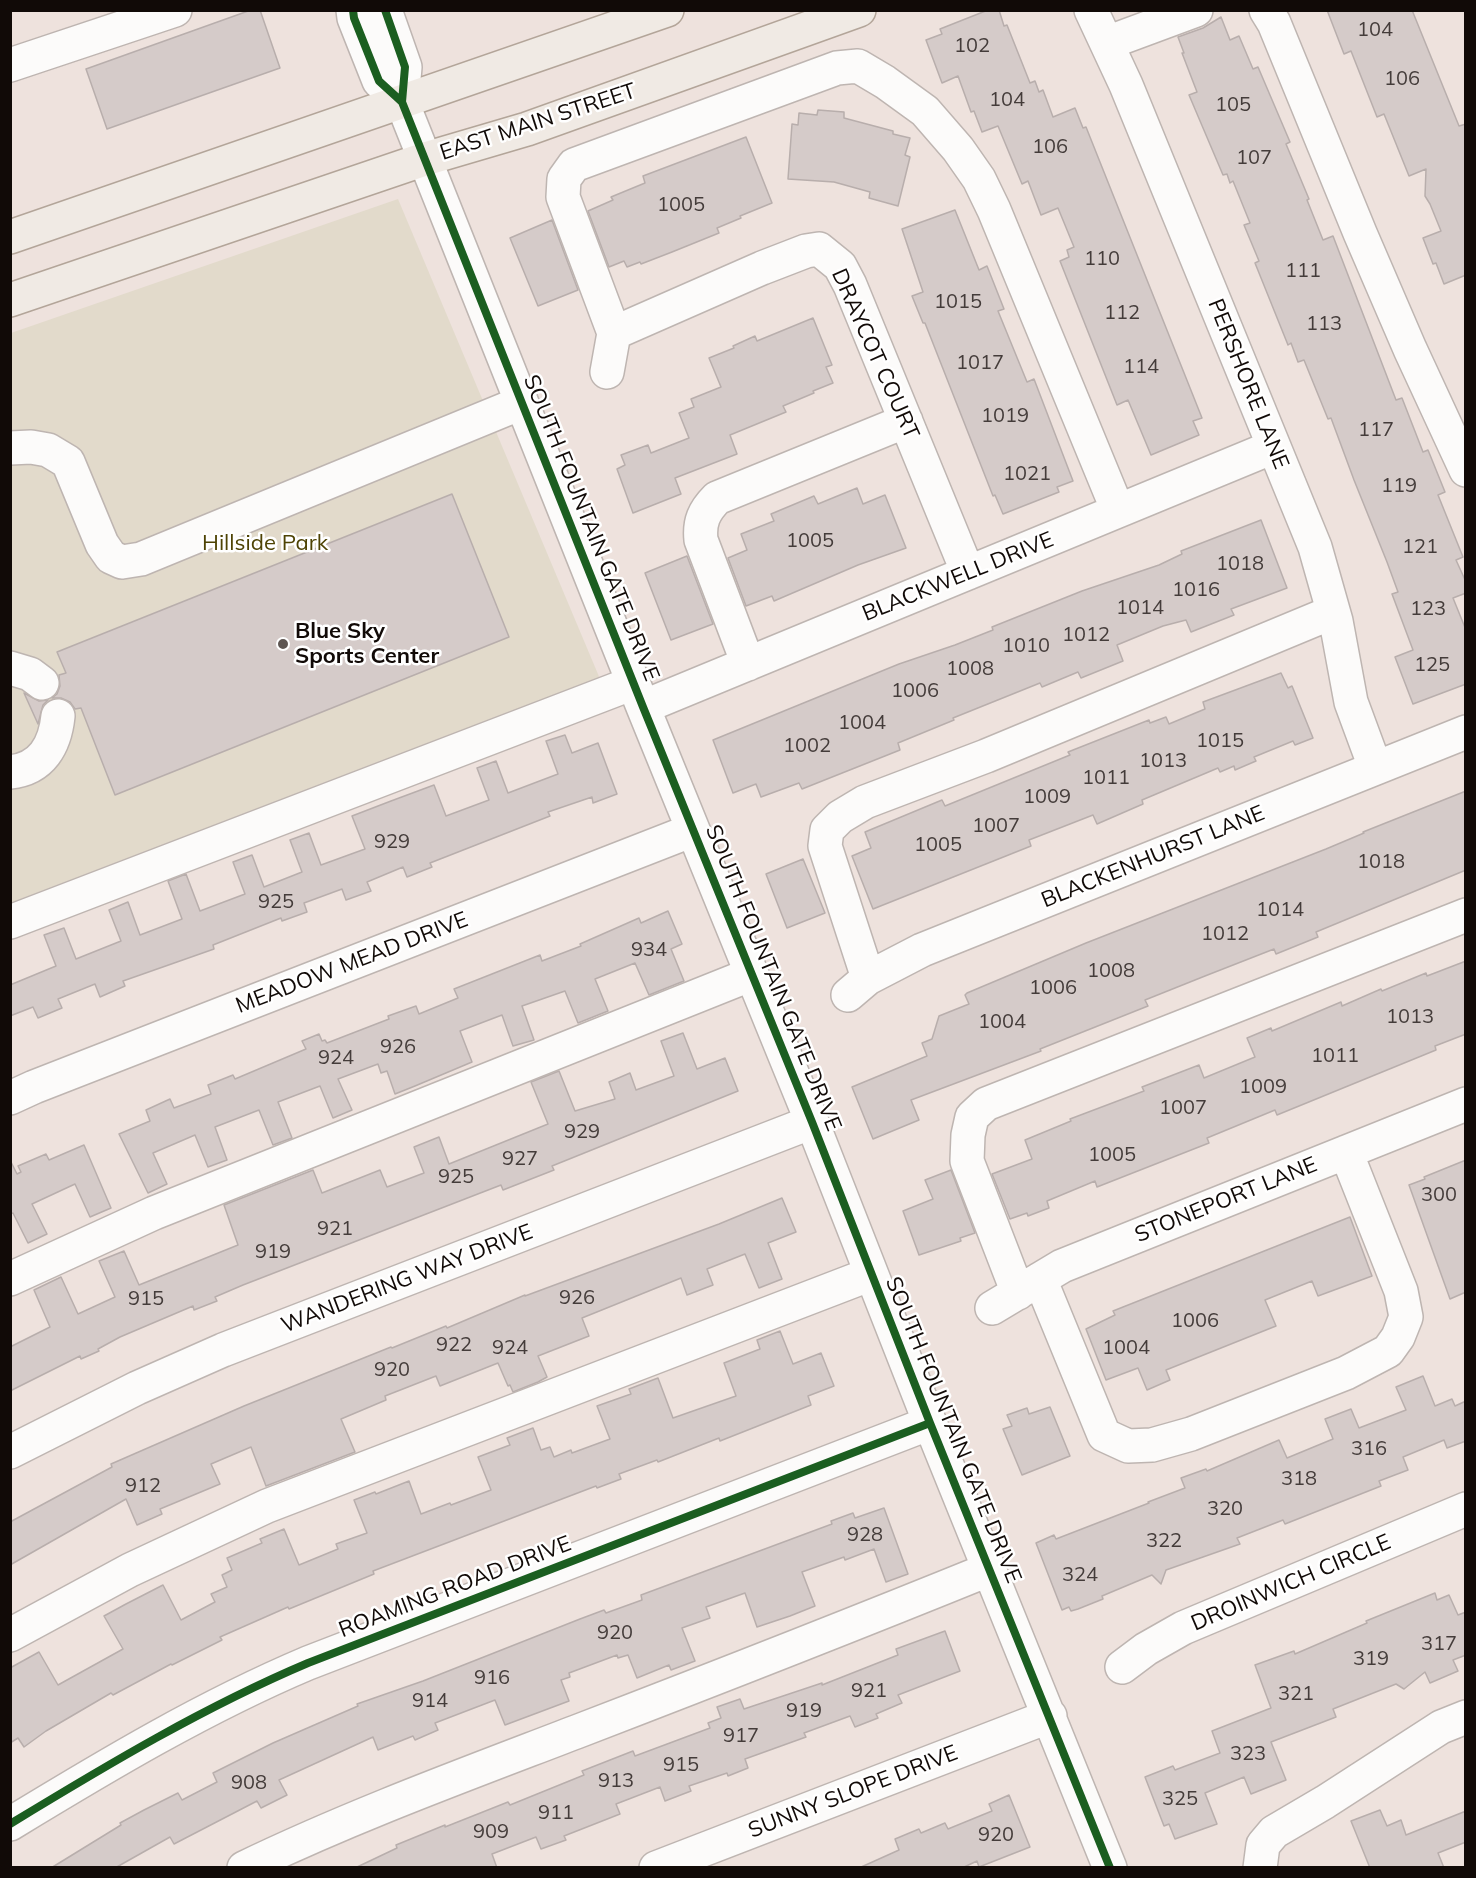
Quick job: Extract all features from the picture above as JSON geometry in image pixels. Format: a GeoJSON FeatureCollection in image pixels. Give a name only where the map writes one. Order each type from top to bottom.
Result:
{"type":"FeatureCollection","features":[{"type":"Feature","properties":{"kind":"main road","name":"EAST MAIN STREET"},"geometry":{"type":"LineString","coordinates":[[10,300],[425,159],[527,129],[859,10]]}},
{"type":"Feature","properties":{"kind":"main road"},"geometry":{"type":"LineString","coordinates":[[10,237],[658,12]]}},
{"type":"Feature","properties":{"kind":"street"},"geometry":{"type":"LineString","coordinates":[[10,65],[175,10]]}},
{"type":"Feature","properties":{"kind":"street"},"geometry":{"type":"LineString","coordinates":[[353,10],[354,18],[379,81],[402,102]]}},
{"type":"Feature","properties":{"kind":"street"},"geometry":{"type":"LineString","coordinates":[[386,10],[405,67],[402,102]]}},
{"type":"Feature","properties":{"kind":"street","name":"PERSHORE LANE"},"geometry":{"type":"LineString","coordinates":[[1091,10],[1126,85],[1315,547],[1333,612],[1351,702],[1375,767]]}},
{"type":"Feature","properties":{"kind":"street"},"geometry":{"type":"LineString","coordinates":[[1107,44],[1196,10]]}},
{"type":"Feature","properties":{"kind":"street"},"geometry":{"type":"LineString","coordinates":[[1266,10],[1274,23],[1410,349],[1466,470]]}},
{"type":"Feature","properties":{"kind":"street"},"geometry":{"type":"LineString","coordinates":[[608,372],[614,333],[563,197],[564,179],[574,165],[837,68],[858,66],[925,111],[958,149],[979,179],[994,210],[1118,511]]}},
{"type":"Feature","properties":{"kind":"street","name":"SOUTH FOUNTAIN GATE DRIVE"},"geometry":{"type":"LineString","coordinates":[[402,102],[638,695],[812,1122],[930,1423],[1050,1716],[1106,1866]]}},
{"type":"Feature","properties":{"kind":"street","name":"DRAYCOT COURT"},"geometry":{"type":"LineString","coordinates":[[614,333],[762,268],[806,250],[819,249],[840,266],[850,285],[968,573]]}},
{"type":"Feature","properties":{"kind":"street"},"geometry":{"type":"LineString","coordinates":[[10,448],[31,447],[48,450],[68,462],[102,544],[111,557],[122,561],[141,559],[522,402]]}},
{"type":"Feature","properties":{"kind":"street"},"geometry":{"type":"LineString","coordinates":[[748,664],[700,540],[699,526],[707,507],[717,498],[906,421]]}},
{"type":"Feature","properties":{"kind":"street","name":"BLACKWELL DRIVE"},"geometry":{"type":"LineString","coordinates":[[10,922],[638,695],[748,664],[1273,447]]}},
{"type":"Feature","properties":{"kind":"street","name":"BLACKENHURST LANE"},"geometry":{"type":"LineString","coordinates":[[1333,612],[986,756],[865,802],[840,817],[827,830],[825,846],[858,986],[922,950],[1466,732]]}},
{"type":"Feature","properties":{"kind":"street"},"geometry":{"type":"LineString","coordinates":[[10,668],[30,674],[42,683]]}},
{"type":"Feature","properties":{"kind":"street"},"geometry":{"type":"LineString","coordinates":[[10,772],[19,771],[36,763],[48,751],[56,734],[58,716]]}},
{"type":"Feature","properties":{"kind":"street","name":"MEADOW MEAD DRIVE"},"geometry":{"type":"LineString","coordinates":[[10,1098],[693,830]]}},
{"type":"Feature","properties":{"kind":"street"},"geometry":{"type":"LineString","coordinates":[[1346,1152],[1401,1291],[1406,1317],[1398,1337],[1388,1351],[1346,1373],[1191,1434],[1152,1445],[1128,1446],[1104,1436],[1016,1293],[967,1161],[968,1135],[972,1117],[986,1104],[1466,915]]}},
{"type":"Feature","properties":{"kind":"street"},"geometry":{"type":"LineString","coordinates":[[10,1279],[154,1213],[752,974]]}},
{"type":"Feature","properties":{"kind":"street","name":"STONEPORT LANE"},"geometry":{"type":"LineString","coordinates":[[1016,1293],[1062,1266],[1466,1104]]}},
{"type":"Feature","properties":{"kind":"street","name":"WANDERING WAY DRIVE"},"geometry":{"type":"LineString","coordinates":[[10,1452],[137,1388],[223,1350],[812,1122]]}},
{"type":"Feature","properties":{"kind":"street"},"geometry":{"type":"LineString","coordinates":[[10,1635],[130,1570],[267,1506],[871,1274]]}},
{"type":"Feature","properties":{"kind":"street","name":"ROAMING ROAD DRIVE"},"geometry":{"type":"LineString","coordinates":[[10,1824],[99,1770],[251,1687],[930,1423]]}},
{"type":"Feature","properties":{"kind":"street","name":"DROINWICH CIRCLE"},"geometry":{"type":"LineString","coordinates":[[1122,1667],[1146,1649],[1183,1628],[1466,1509]]}},
{"type":"Feature","properties":{"kind":"street"},"geometry":{"type":"LineString","coordinates":[[244,1868],[304,1839],[388,1805],[990,1569]]}},
{"type":"Feature","properties":{"kind":"street","name":"SUNNY SLOPE DRIVE"},"geometry":{"type":"LineString","coordinates":[[656,1868],[1050,1716]]}},
{"type":"Feature","properties":{"kind":"street"},"geometry":{"type":"LineString","coordinates":[[1260,1868],[1263,1845],[1274,1832],[1441,1727],[1466,1717]]}},
{"type":"Feature","properties":{"kind":"green space","name":"Hillside Park"},"geometry":{"type":"Polygon","coordinates":[[[398,199],[603,686],[11,916],[11,333],[398,199]]]}},
{"type":"Feature","properties":{"kind":"building"},"geometry":{"type":"Polygon","coordinates":[[[251,10],[260,10],[280,68],[107,129],[86,69],[251,10]]]}},
{"type":"Feature","properties":{"kind":"building"},"geometry":{"type":"Polygon","coordinates":[[[988,10],[999,10],[1030,83],[1035,81],[1039,92],[1043,90],[1053,117],[1075,108],[1083,128],[1086,127],[1202,418],[1193,421],[1199,435],[1151,455],[1128,400],[1117,405],[1060,261],[1069,257],[1067,250],[1074,247],[1058,208],[1041,215],[1028,181],[1022,184],[998,126],[982,132],[974,111],[971,112],[958,76],[942,83],[926,40],[942,34],[940,29],[988,10]]]}},
{"type":"Feature","properties":{"kind":"building"},"geometry":{"type":"Polygon","coordinates":[[[1327,10],[1412,10],[1459,126],[1466,124],[1466,275],[1444,284],[1436,263],[1433,264],[1423,238],[1441,231],[1425,196],[1426,169],[1409,176],[1384,114],[1377,117],[1351,51],[1344,54],[1327,10]]]}},
{"type":"Feature","properties":{"kind":"building"},"geometry":{"type":"Polygon","coordinates":[[[1221,17],[1230,40],[1239,36],[1253,69],[1258,67],[1290,142],[1286,144],[1323,240],[1333,236],[1396,400],[1402,398],[1423,452],[1428,450],[1445,492],[1438,495],[1463,557],[1456,560],[1466,582],[1466,593],[1453,598],[1466,630],[1466,684],[1413,704],[1395,657],[1413,650],[1392,594],[1398,592],[1387,562],[1331,418],[1328,419],[1304,360],[1298,362],[1291,343],[1288,345],[1255,263],[1259,261],[1244,225],[1250,223],[1233,181],[1230,183],[1227,174],[1223,175],[1189,95],[1197,92],[1178,37],[1203,28],[1221,17]]]}},
{"type":"Feature","properties":{"kind":"building"},"geometry":{"type":"Polygon","coordinates":[[[818,110],[844,112],[844,118],[910,138],[905,155],[910,157],[898,206],[869,198],[870,192],[834,182],[788,179],[792,124],[798,125],[799,113],[817,115],[818,110]]]}},
{"type":"Feature","properties":{"kind":"building"},"geometry":{"type":"Polygon","coordinates":[[[746,137],[772,203],[717,228],[719,233],[672,252],[641,264],[640,262],[627,267],[624,261],[609,267],[588,211],[613,200],[611,197],[645,183],[643,176],[746,137]]]}},
{"type":"Feature","properties":{"kind":"building"},"geometry":{"type":"Polygon","coordinates":[[[955,210],[979,270],[987,266],[1004,309],[998,311],[1027,382],[1034,379],[1073,481],[1057,487],[1059,492],[1003,514],[995,495],[993,496],[925,323],[923,323],[912,296],[923,292],[902,229],[955,210]]]}},
{"type":"Feature","properties":{"kind":"building"},"geometry":{"type":"Polygon","coordinates":[[[552,220],[578,290],[538,306],[510,238],[552,220]]]}},
{"type":"Feature","properties":{"kind":"building"},"geometry":{"type":"Polygon","coordinates":[[[813,318],[832,365],[826,367],[833,383],[783,406],[786,412],[730,435],[737,454],[675,478],[681,494],[633,513],[617,469],[625,465],[621,455],[648,445],[651,453],[689,438],[679,413],[694,407],[691,399],[721,387],[709,358],[755,336],[757,341],[813,318]]]}},
{"type":"Feature","properties":{"kind":"building"},"geometry":{"type":"Polygon","coordinates":[[[857,488],[863,504],[885,495],[906,548],[858,565],[774,601],[772,596],[746,606],[728,558],[747,550],[741,534],[774,521],[771,514],[814,496],[818,504],[857,488]]]}},
{"type":"Feature","properties":{"kind":"building","name":"Blue Sky Sports Center"},"geometry":{"type":"Polygon","coordinates":[[[452,494],[509,637],[115,795],[81,708],[75,709],[70,702],[61,698],[52,698],[57,694],[60,686],[59,675],[66,673],[57,652],[452,494]]]}},
{"type":"Feature","properties":{"kind":"building"},"geometry":{"type":"Polygon","coordinates":[[[1261,520],[1287,588],[1231,609],[1234,615],[1191,632],[1186,620],[1163,626],[1117,645],[1123,661],[1081,678],[1078,672],[1042,687],[1040,683],[898,743],[900,750],[802,789],[799,783],[761,797],[756,784],[733,793],[713,740],[899,664],[993,630],[992,627],[1082,591],[1159,565],[1182,554],[1181,551],[1261,520]]]}},
{"type":"Feature","properties":{"kind":"building"},"geometry":{"type":"Polygon","coordinates":[[[687,556],[713,624],[671,640],[645,573],[687,556]]]}},
{"type":"Feature","properties":{"kind":"building"},"geometry":{"type":"Polygon","coordinates":[[[1281,673],[1288,688],[1292,686],[1313,738],[1295,745],[1293,741],[1254,757],[1256,761],[1235,770],[1234,766],[1220,772],[1218,768],[1142,800],[1143,804],[1097,824],[1093,815],[1029,840],[1031,846],[873,909],[852,856],[871,848],[865,832],[942,800],[945,806],[1070,755],[1068,752],[1149,720],[1150,723],[1166,717],[1169,724],[1205,709],[1203,702],[1281,673]]]}},
{"type":"Feature","properties":{"kind":"building"},"geometry":{"type":"Polygon","coordinates":[[[24,693],[39,701],[48,700],[43,705],[38,724],[24,693]]]}},
{"type":"Feature","properties":{"kind":"building"},"geometry":{"type":"Polygon","coordinates":[[[565,735],[572,753],[598,743],[617,794],[593,803],[592,797],[548,812],[550,816],[430,863],[432,867],[407,877],[403,867],[367,882],[371,891],[346,900],[342,889],[304,903],[307,912],[282,921],[281,918],[213,945],[214,949],[123,981],[125,986],[100,997],[95,984],[58,999],[62,1008],[38,1018],[33,1007],[10,1016],[10,985],[56,966],[44,935],[64,928],[76,959],[121,941],[109,910],[128,902],[140,935],[182,919],[168,881],[186,874],[200,911],[245,894],[233,862],[252,855],[264,887],[302,872],[290,840],[309,833],[321,865],[365,849],[352,816],[434,785],[446,816],[489,800],[477,768],[496,761],[508,793],[558,774],[546,741],[565,735]]]}},
{"type":"Feature","properties":{"kind":"building"},"geometry":{"type":"Polygon","coordinates":[[[1466,791],[1466,870],[1316,932],[1318,937],[1276,954],[1274,949],[1145,1000],[1148,1006],[1040,1049],[1041,1051],[911,1100],[919,1120],[873,1139],[852,1087],[927,1056],[922,1043],[932,1039],[939,1016],[969,1004],[965,995],[967,993],[1466,791]]]}},
{"type":"Feature","properties":{"kind":"building"},"geometry":{"type":"Polygon","coordinates":[[[803,859],[825,913],[787,928],[766,874],[803,859]]]}},
{"type":"Feature","properties":{"kind":"building"},"geometry":{"type":"Polygon","coordinates":[[[668,911],[682,944],[671,949],[684,981],[649,995],[635,963],[595,979],[608,1011],[578,1023],[565,991],[522,1006],[534,1040],[513,1046],[502,1015],[460,1031],[472,1062],[395,1094],[387,1071],[381,1073],[378,1064],[338,1079],[352,1110],[333,1118],[320,1086],[278,1102],[292,1138],[273,1145],[259,1110],[215,1127],[227,1160],[208,1167],[195,1135],[153,1153],[167,1184],[148,1193],[119,1134],[150,1121],[146,1110],[170,1099],[174,1108],[211,1094],[208,1085],[233,1075],[235,1079],[306,1049],[302,1041],[319,1034],[322,1041],[325,1040],[327,1043],[416,1006],[419,1014],[458,998],[454,989],[540,955],[542,961],[581,946],[580,944],[639,918],[641,923],[668,911]]]}},
{"type":"Feature","properties":{"kind":"building"},"geometry":{"type":"Polygon","coordinates":[[[1466,961],[1466,1034],[1435,1046],[1436,1050],[1277,1115],[1275,1110],[1207,1138],[1209,1143],[1097,1187],[1095,1181],[1047,1201],[1049,1208],[1028,1216],[1027,1213],[1010,1219],[992,1174],[1032,1159],[1025,1140],[1071,1121],[1070,1119],[1144,1091],[1142,1087],[1199,1065],[1204,1078],[1255,1057],[1247,1038],[1271,1028],[1272,1031],[1341,1002],[1342,1006],[1381,989],[1382,991],[1426,973],[1427,976],[1466,961]]]}},
{"type":"Feature","properties":{"kind":"building"},"geometry":{"type":"Polygon","coordinates":[[[683,1033],[697,1069],[725,1058],[738,1091],[552,1166],[554,1170],[503,1190],[501,1185],[243,1285],[215,1297],[217,1301],[194,1310],[193,1306],[120,1337],[98,1349],[99,1351],[81,1359],[80,1356],[10,1391],[10,1347],[50,1327],[34,1290],[61,1277],[78,1314],[115,1297],[99,1261],[124,1251],[139,1285],[238,1245],[224,1205],[313,1170],[322,1193],[380,1170],[387,1187],[424,1173],[414,1147],[439,1137],[449,1164],[548,1124],[531,1082],[559,1071],[575,1111],[615,1099],[609,1082],[630,1073],[636,1090],[674,1076],[661,1041],[683,1033]]]}},
{"type":"Feature","properties":{"kind":"building"},"geometry":{"type":"Polygon","coordinates":[[[84,1145],[111,1208],[90,1217],[75,1184],[32,1204],[47,1234],[28,1243],[13,1213],[10,1214],[10,1160],[17,1174],[21,1172],[18,1166],[46,1154],[49,1160],[84,1145]]]}},
{"type":"Feature","properties":{"kind":"building"},"geometry":{"type":"Polygon","coordinates":[[[1466,1160],[1466,1292],[1450,1299],[1409,1185],[1466,1160]]]}},
{"type":"Feature","properties":{"kind":"building"},"geometry":{"type":"Polygon","coordinates":[[[951,1170],[975,1233],[960,1238],[961,1241],[919,1255],[903,1211],[933,1199],[925,1180],[951,1170]]]}},
{"type":"Feature","properties":{"kind":"building"},"geometry":{"type":"Polygon","coordinates":[[[782,1198],[796,1232],[768,1243],[782,1279],[759,1288],[745,1254],[707,1269],[713,1285],[687,1295],[681,1278],[582,1318],[589,1336],[538,1356],[547,1377],[538,1382],[513,1392],[498,1363],[440,1386],[436,1376],[385,1396],[386,1400],[341,1419],[355,1452],[266,1486],[251,1447],[211,1464],[220,1484],[160,1509],[162,1514],[137,1525],[126,1499],[10,1565],[10,1522],[112,1467],[111,1464],[244,1406],[391,1347],[446,1326],[447,1328],[525,1295],[719,1224],[782,1198]]]}},
{"type":"Feature","properties":{"kind":"building"},"geometry":{"type":"Polygon","coordinates":[[[1350,1217],[1372,1276],[1318,1296],[1312,1281],[1265,1300],[1276,1326],[1166,1370],[1170,1380],[1147,1390],[1138,1368],[1106,1380],[1086,1329],[1115,1315],[1113,1311],[1350,1217]]]}},
{"type":"Feature","properties":{"kind":"building"},"geometry":{"type":"Polygon","coordinates":[[[780,1331],[793,1364],[821,1353],[834,1386],[808,1396],[811,1405],[720,1441],[719,1438],[658,1462],[657,1460],[619,1474],[621,1479],[597,1488],[596,1486],[373,1571],[374,1574],[289,1609],[288,1607],[220,1637],[222,1640],[113,1695],[111,1693],[46,1731],[24,1747],[18,1738],[10,1743],[10,1668],[39,1652],[58,1685],[123,1649],[104,1616],[126,1604],[163,1585],[181,1620],[215,1602],[211,1594],[227,1587],[222,1575],[232,1570],[227,1558],[262,1543],[260,1539],[284,1529],[299,1565],[338,1549],[336,1544],[367,1533],[354,1500],[409,1481],[421,1514],[491,1490],[478,1457],[510,1445],[507,1438],[533,1428],[541,1450],[550,1447],[554,1457],[610,1439],[597,1406],[631,1394],[629,1389],[658,1378],[673,1418],[736,1396],[724,1363],[760,1349],[757,1340],[780,1331]]]}},
{"type":"Feature","properties":{"kind":"building"},"geometry":{"type":"Polygon","coordinates":[[[1423,1376],[1435,1406],[1452,1399],[1455,1406],[1466,1401],[1466,1441],[1447,1448],[1444,1440],[1403,1457],[1408,1470],[1379,1481],[1381,1486],[1285,1524],[1283,1520],[1237,1538],[1240,1544],[1166,1570],[1161,1584],[1152,1575],[1078,1609],[1071,1611],[1069,1607],[1062,1610],[1036,1543],[1054,1535],[1056,1539],[1185,1488],[1181,1478],[1206,1469],[1207,1471],[1279,1440],[1287,1458],[1333,1439],[1325,1419],[1351,1409],[1359,1428],[1406,1410],[1396,1387],[1423,1376]]]}},
{"type":"Feature","properties":{"kind":"building"},"geometry":{"type":"Polygon","coordinates":[[[1050,1407],[1070,1456],[1022,1475],[1003,1429],[1012,1426],[1007,1415],[1027,1408],[1029,1414],[1050,1407]]]}},
{"type":"Feature","properties":{"kind":"building"},"geometry":{"type":"Polygon","coordinates":[[[884,1508],[908,1574],[886,1582],[874,1549],[845,1560],[844,1557],[802,1572],[815,1606],[790,1616],[757,1627],[745,1593],[706,1607],[710,1618],[682,1628],[695,1661],[671,1670],[669,1665],[637,1678],[628,1655],[618,1658],[617,1655],[569,1673],[570,1677],[561,1680],[569,1701],[505,1725],[495,1700],[435,1723],[438,1730],[415,1740],[413,1736],[378,1750],[373,1737],[279,1780],[287,1795],[261,1808],[257,1801],[174,1844],[170,1837],[115,1868],[51,1868],[144,1810],[178,1793],[182,1800],[217,1782],[213,1773],[273,1743],[358,1706],[357,1704],[423,1681],[604,1610],[606,1613],[642,1600],[641,1595],[832,1524],[831,1521],[853,1513],[855,1518],[884,1508]]]}},
{"type":"Feature","properties":{"kind":"building"},"geometry":{"type":"Polygon","coordinates":[[[1435,1593],[1437,1600],[1449,1595],[1458,1615],[1466,1612],[1466,1655],[1453,1660],[1458,1671],[1430,1683],[1425,1672],[1404,1689],[1396,1684],[1333,1709],[1336,1717],[1271,1742],[1286,1780],[1251,1794],[1244,1777],[1205,1793],[1217,1824],[1175,1839],[1169,1824],[1164,1826],[1145,1777],[1173,1766],[1175,1770],[1220,1753],[1212,1731],[1271,1708],[1255,1665],[1294,1651],[1295,1654],[1367,1623],[1366,1621],[1435,1593]]]}},
{"type":"Feature","properties":{"kind":"building"},"geometry":{"type":"Polygon","coordinates":[[[945,1631],[960,1671],[898,1695],[902,1703],[876,1714],[878,1718],[855,1727],[850,1716],[804,1733],[806,1737],[745,1759],[748,1768],[728,1776],[727,1773],[689,1786],[691,1791],[665,1801],[660,1787],[616,1804],[620,1814],[564,1836],[566,1840],[541,1849],[536,1837],[492,1854],[497,1868],[355,1868],[397,1848],[396,1845],[445,1825],[445,1827],[508,1802],[510,1805],[584,1775],[582,1771],[633,1751],[635,1756],[710,1728],[708,1723],[721,1718],[717,1707],[740,1699],[744,1709],[822,1683],[822,1685],[898,1655],[896,1649],[945,1631]]]}},
{"type":"Feature","properties":{"kind":"building"},"geometry":{"type":"Polygon","coordinates":[[[1009,1795],[1030,1847],[979,1867],[977,1861],[962,1868],[859,1868],[899,1850],[895,1839],[919,1829],[921,1833],[945,1823],[948,1829],[992,1811],[989,1804],[1009,1795]]]}},
{"type":"Feature","properties":{"kind":"building"},"geometry":{"type":"Polygon","coordinates":[[[1380,1810],[1387,1826],[1401,1820],[1406,1835],[1466,1811],[1466,1842],[1438,1853],[1444,1868],[1370,1868],[1351,1821],[1380,1810]]]}},
{"type":"Feature","properties":{"kind":"cycle path"},"geometry":{"type":"LineString","coordinates":[[353,10],[354,18],[379,81],[402,102],[1110,1868]]}},
{"type":"Feature","properties":{"kind":"cycle path"},"geometry":{"type":"LineString","coordinates":[[385,10],[405,67],[402,102]]}},
{"type":"Feature","properties":{"kind":"cycle path"},"geometry":{"type":"LineString","coordinates":[[10,1824],[119,1759],[231,1698],[308,1663],[930,1423]]}},
{"type":"Feature","properties":{"kind":"place","name":"Blue Sky Sports Center"},"geometry":{"type":"Point","coordinates":[283,644]}}]}
